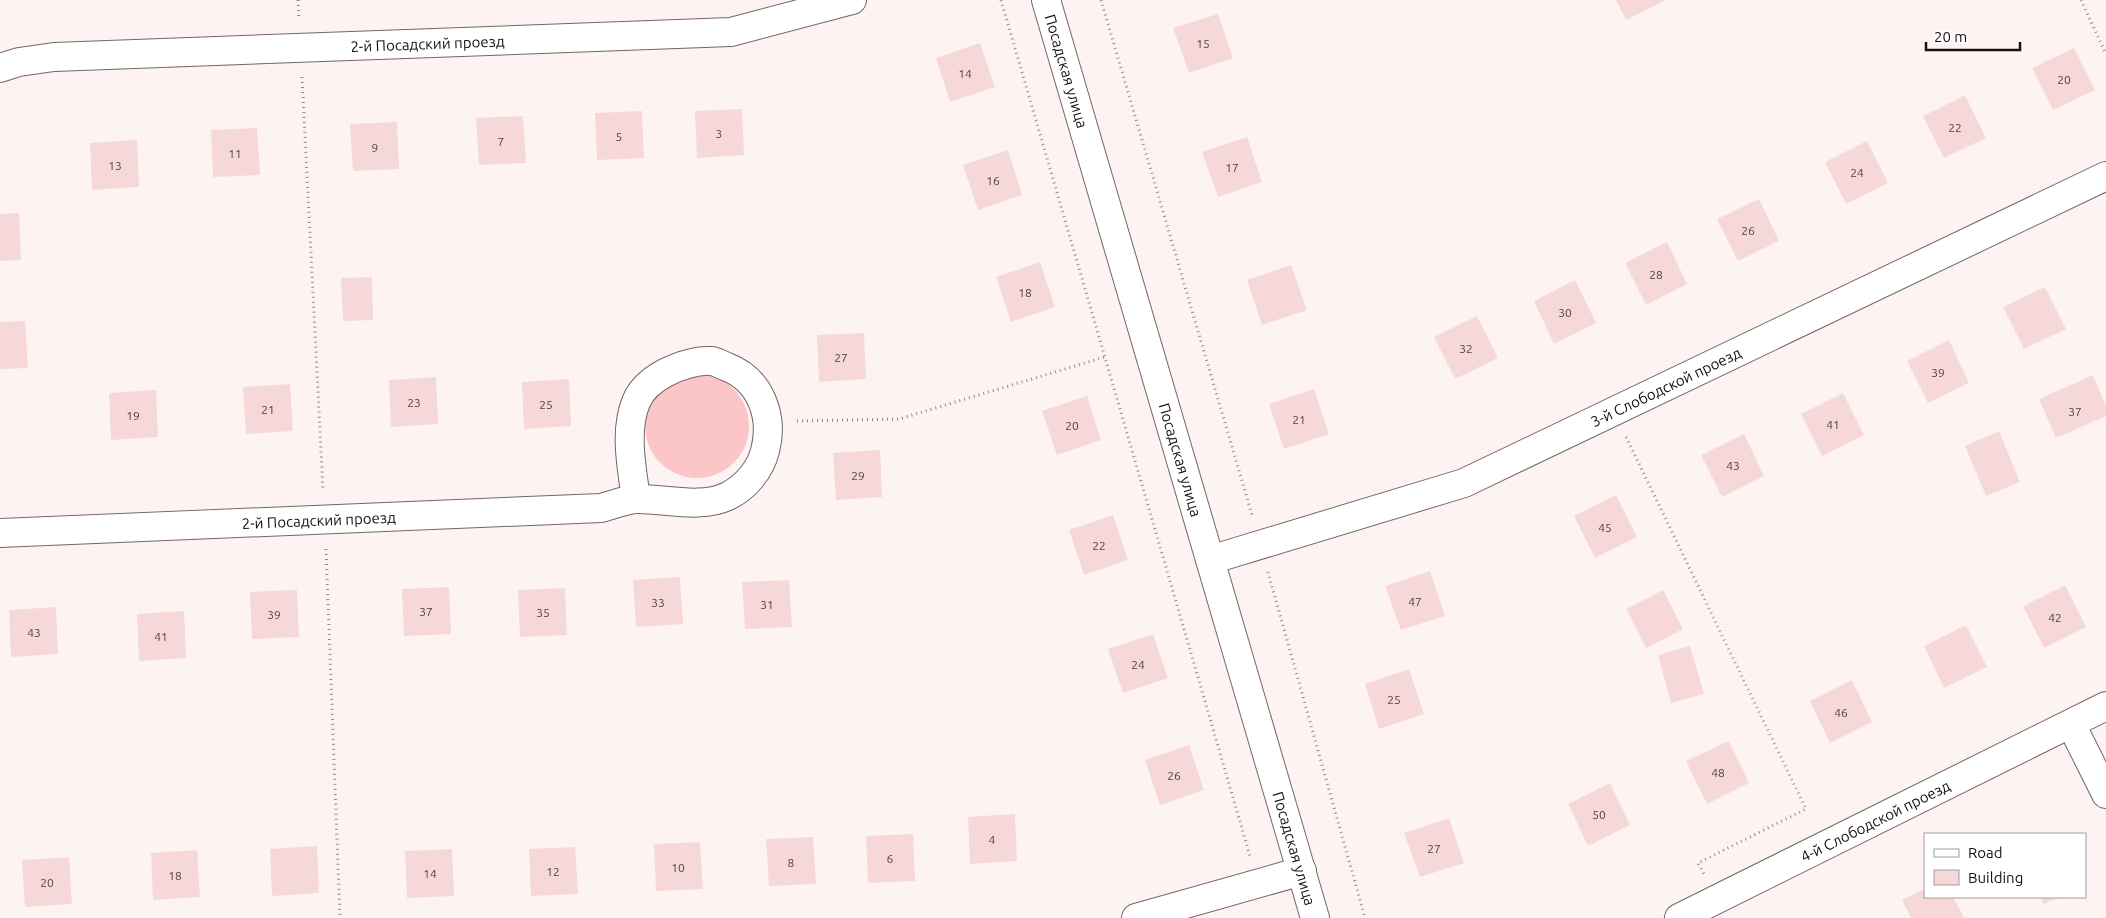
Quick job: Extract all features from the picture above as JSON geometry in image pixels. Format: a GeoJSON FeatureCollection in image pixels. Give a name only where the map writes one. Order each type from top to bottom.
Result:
{"type":"FeatureCollection","features":[{"type":"Feature","properties":{"kind":"street","name":"2-й Посадский проезд"},"geometry":{"type":"LineString","coordinates":[[0,68],[19,62],[54,57],[732,32],[852,0]]}},
{"type":"Feature","properties":{"kind":"street","name":"Посадская улица"},"geometry":{"type":"LineString","coordinates":[[1046,0],[1315,918]]}},
{"type":"Feature","properties":{"kind":"street","name":"3-й Слободской проезд"},"geometry":{"type":"LineString","coordinates":[[1210,560],[1464,483],[2106,176]]}},
{"type":"Feature","properties":{"kind":"street","name":"2-й Посадский проезд"},"geometry":{"type":"LineString","coordinates":[[0,533],[601,508],[636,499],[701,503],[728,496],[750,481],[763,460],[769,437],[768,422],[757,388],[735,370],[713,361],[680,366],[652,380],[636,401],[628,439],[636,499]]}},
{"type":"Feature","properties":{"kind":"street","name":"4-й Слободской проезд"},"geometry":{"type":"LineString","coordinates":[[1680,918],[2106,706]]}},
{"type":"Feature","properties":{"kind":"street"},"geometry":{"type":"LineString","coordinates":[[2071,724],[2106,794]]}},
{"type":"Feature","properties":{"kind":"street"},"geometry":{"type":"LineString","coordinates":[[1136,918],[1302,871]]}},
{"type":"Feature","properties":{"kind":"path"},"geometry":{"type":"LineString","coordinates":[[298,0],[324,520],[340,918]]}},
{"type":"Feature","properties":{"kind":"path"},"geometry":{"type":"LineString","coordinates":[[1001,0],[1258,884]]}},
{"type":"Feature","properties":{"kind":"path"},"geometry":{"type":"LineString","coordinates":[[1101,0],[1260,544],[1364,918]]}},
{"type":"Feature","properties":{"kind":"path"},"geometry":{"type":"LineString","coordinates":[[2081,0],[2106,54]]}},
{"type":"Feature","properties":{"kind":"path"},"geometry":{"type":"LineString","coordinates":[[768,422],[899,419],[1104,357]]}},
{"type":"Feature","properties":{"kind":"path"},"geometry":{"type":"LineString","coordinates":[[1613,412],[1806,809],[1698,863],[1718,899]]}},
{"type":"Feature","properties":{"kind":"shaded area"},"geometry":{"type":"Polygon","coordinates":[[[697,374],[717,378],[734,389],[745,406],[749,426],[745,446],[734,463],[717,474],[697,478],[677,474],[660,463],[649,446],[645,426],[649,406],[660,389],[677,378],[697,374]]]}},
{"type":"Feature","properties":{"kind":"building"},"geometry":{"type":"Polygon","coordinates":[[[1616,0],[1666,0],[1626,20],[1616,0]]]}},
{"type":"Feature","properties":{"kind":"building"},"geometry":{"type":"Polygon","coordinates":[[[1218,14],[1233,58],[1189,73],[1173,28],[1218,14]]]}},
{"type":"Feature","properties":{"kind":"building"},"geometry":{"type":"Polygon","coordinates":[[[980,43],[995,87],[950,102],[936,58],[980,43]]]}},
{"type":"Feature","properties":{"kind":"building"},"geometry":{"type":"Polygon","coordinates":[[[2074,48],[2095,90],[2053,110],[2032,68],[2074,48]]]}},
{"type":"Feature","properties":{"kind":"building"},"geometry":{"type":"Polygon","coordinates":[[[1965,95],[1986,138],[1944,158],[1923,116],[1965,95]]]}},
{"type":"Feature","properties":{"kind":"building"},"geometry":{"type":"Polygon","coordinates":[[[742,109],[744,155],[697,158],[695,111],[742,109]]]}},
{"type":"Feature","properties":{"kind":"building"},"geometry":{"type":"Polygon","coordinates":[[[642,111],[644,158],[597,160],[595,113],[642,111]]]}},
{"type":"Feature","properties":{"kind":"building"},"geometry":{"type":"Polygon","coordinates":[[[523,116],[526,163],[479,165],[476,118],[523,116]]]}},
{"type":"Feature","properties":{"kind":"building"},"geometry":{"type":"Polygon","coordinates":[[[397,122],[399,169],[353,171],[350,124],[397,122]]]}},
{"type":"Feature","properties":{"kind":"building"},"geometry":{"type":"Polygon","coordinates":[[[257,128],[260,175],[213,177],[211,130],[257,128]]]}},
{"type":"Feature","properties":{"kind":"building"},"geometry":{"type":"Polygon","coordinates":[[[1247,137],[1262,182],[1218,197],[1202,152],[1247,137]]]}},
{"type":"Feature","properties":{"kind":"building"},"geometry":{"type":"Polygon","coordinates":[[[137,140],[139,187],[92,190],[90,143],[137,140]]]}},
{"type":"Feature","properties":{"kind":"building"},"geometry":{"type":"Polygon","coordinates":[[[1867,141],[1888,183],[1846,204],[1825,162],[1867,141]]]}},
{"type":"Feature","properties":{"kind":"building"},"geometry":{"type":"Polygon","coordinates":[[[1008,150],[1022,195],[978,210],[963,165],[1008,150]]]}},
{"type":"Feature","properties":{"kind":"building"},"geometry":{"type":"Polygon","coordinates":[[[1759,199],[1779,241],[1738,261],[1717,219],[1759,199]]]}},
{"type":"Feature","properties":{"kind":"building"},"geometry":{"type":"Polygon","coordinates":[[[19,213],[21,260],[0,261],[0,214],[19,213]]]}},
{"type":"Feature","properties":{"kind":"building"},"geometry":{"type":"Polygon","coordinates":[[[1667,242],[1687,284],[1646,305],[1625,263],[1667,242]]]}},
{"type":"Feature","properties":{"kind":"building"},"geometry":{"type":"Polygon","coordinates":[[[1040,262],[1055,307],[1011,322],[996,277],[1040,262]]]}},
{"type":"Feature","properties":{"kind":"building"},"geometry":{"type":"Polygon","coordinates":[[[1291,265],[1307,310],[1262,325],[1247,280],[1291,265]]]}},
{"type":"Feature","properties":{"kind":"building"},"geometry":{"type":"Polygon","coordinates":[[[372,277],[373,320],[343,321],[341,278],[372,277]]]}},
{"type":"Feature","properties":{"kind":"building"},"geometry":{"type":"Polygon","coordinates":[[[1575,280],[1596,323],[1554,344],[1534,301],[1575,280]]]}},
{"type":"Feature","properties":{"kind":"building"},"geometry":{"type":"Polygon","coordinates":[[[2045,287],[2066,329],[2024,349],[2003,307],[2045,287]]]}},
{"type":"Feature","properties":{"kind":"building"},"geometry":{"type":"Polygon","coordinates":[[[1477,316],[1498,358],[1455,379],[1434,337],[1477,316]]]}},
{"type":"Feature","properties":{"kind":"building"},"geometry":{"type":"Polygon","coordinates":[[[25,321],[28,368],[0,369],[0,322],[25,321]]]}},
{"type":"Feature","properties":{"kind":"building"},"geometry":{"type":"Polygon","coordinates":[[[864,333],[866,379],[819,382],[817,335],[864,333]]]}},
{"type":"Feature","properties":{"kind":"building"},"geometry":{"type":"Polygon","coordinates":[[[1949,340],[1969,383],[1928,403],[1907,361],[1949,340]]]}},
{"type":"Feature","properties":{"kind":"building"},"geometry":{"type":"Polygon","coordinates":[[[2093,375],[2106,406],[2106,416],[2056,438],[2039,399],[2093,375]]]}},
{"type":"Feature","properties":{"kind":"building"},"geometry":{"type":"Polygon","coordinates":[[[436,377],[438,424],[391,427],[389,380],[436,377]]]}},
{"type":"Feature","properties":{"kind":"building"},"geometry":{"type":"Polygon","coordinates":[[[569,379],[571,426],[524,429],[522,382],[569,379]]]}},
{"type":"Feature","properties":{"kind":"building"},"geometry":{"type":"Polygon","coordinates":[[[290,384],[293,431],[246,434],[243,387],[290,384]]]}},
{"type":"Feature","properties":{"kind":"building"},"geometry":{"type":"Polygon","coordinates":[[[1314,389],[1329,434],[1284,449],[1269,404],[1314,389]]]}},
{"type":"Feature","properties":{"kind":"building"},"geometry":{"type":"Polygon","coordinates":[[[156,390],[158,437],[111,440],[109,393],[156,390]]]}},
{"type":"Feature","properties":{"kind":"building"},"geometry":{"type":"Polygon","coordinates":[[[1843,393],[1864,435],[1822,456],[1801,414],[1843,393]]]}},
{"type":"Feature","properties":{"kind":"building"},"geometry":{"type":"Polygon","coordinates":[[[1087,396],[1101,440],[1057,455],[1042,411],[1087,396]]]}},
{"type":"Feature","properties":{"kind":"building"},"geometry":{"type":"Polygon","coordinates":[[[1999,431],[2020,482],[1986,496],[1965,446],[1999,431]]]}},
{"type":"Feature","properties":{"kind":"building"},"geometry":{"type":"Polygon","coordinates":[[[1744,434],[1764,476],[1722,497],[1701,455],[1744,434]]]}},
{"type":"Feature","properties":{"kind":"building"},"geometry":{"type":"Polygon","coordinates":[[[880,450],[882,497],[836,500],[833,453],[880,450]]]}},
{"type":"Feature","properties":{"kind":"building"},"geometry":{"type":"Polygon","coordinates":[[[1616,495],[1637,537],[1595,558],[1574,516],[1616,495]]]}},
{"type":"Feature","properties":{"kind":"building"},"geometry":{"type":"Polygon","coordinates":[[[1113,515],[1128,560],[1084,575],[1069,530],[1113,515]]]}},
{"type":"Feature","properties":{"kind":"building"},"geometry":{"type":"Polygon","coordinates":[[[1430,571],[1445,616],[1401,630],[1385,586],[1430,571]]]}},
{"type":"Feature","properties":{"kind":"building"},"geometry":{"type":"Polygon","coordinates":[[[680,577],[683,624],[636,627],[633,580],[680,577]]]}},
{"type":"Feature","properties":{"kind":"building"},"geometry":{"type":"Polygon","coordinates":[[[789,580],[792,627],[745,629],[742,582],[789,580]]]}},
{"type":"Feature","properties":{"kind":"building"},"geometry":{"type":"Polygon","coordinates":[[[2065,585],[2086,627],[2044,648],[2023,606],[2065,585]]]}},
{"type":"Feature","properties":{"kind":"building"},"geometry":{"type":"Polygon","coordinates":[[[449,587],[451,634],[404,636],[402,589],[449,587]]]}},
{"type":"Feature","properties":{"kind":"building"},"geometry":{"type":"Polygon","coordinates":[[[565,588],[567,635],[520,637],[518,590],[565,588]]]}},
{"type":"Feature","properties":{"kind":"building"},"geometry":{"type":"Polygon","coordinates":[[[297,590],[299,637],[252,639],[250,592],[297,590]]]}},
{"type":"Feature","properties":{"kind":"building"},"geometry":{"type":"Polygon","coordinates":[[[1663,590],[1683,629],[1646,648],[1626,609],[1663,590]]]}},
{"type":"Feature","properties":{"kind":"building"},"geometry":{"type":"Polygon","coordinates":[[[56,607],[58,654],[11,657],[9,610],[56,607]]]}},
{"type":"Feature","properties":{"kind":"building"},"geometry":{"type":"Polygon","coordinates":[[[184,611],[186,658],[139,661],[137,614],[184,611]]]}},
{"type":"Feature","properties":{"kind":"building"},"geometry":{"type":"Polygon","coordinates":[[[1966,625],[1987,667],[1944,688],[1924,646],[1966,625]]]}},
{"type":"Feature","properties":{"kind":"building"},"geometry":{"type":"Polygon","coordinates":[[[1153,634],[1168,678],[1123,693],[1108,649],[1153,634]]]}},
{"type":"Feature","properties":{"kind":"building"},"geometry":{"type":"Polygon","coordinates":[[[1690,646],[1704,694],[1671,703],[1658,655],[1690,646]]]}},
{"type":"Feature","properties":{"kind":"building"},"geometry":{"type":"Polygon","coordinates":[[[1409,669],[1424,714],[1379,729],[1365,684],[1409,669]]]}},
{"type":"Feature","properties":{"kind":"building"},"geometry":{"type":"Polygon","coordinates":[[[1852,680],[1872,722],[1830,743],[1810,701],[1852,680]]]}},
{"type":"Feature","properties":{"kind":"building"},"geometry":{"type":"Polygon","coordinates":[[[1729,741],[1749,783],[1707,804],[1686,761],[1729,741]]]}},
{"type":"Feature","properties":{"kind":"building"},"geometry":{"type":"Polygon","coordinates":[[[1189,745],[1204,790],[1160,805],[1145,760],[1189,745]]]}},
{"type":"Feature","properties":{"kind":"building"},"geometry":{"type":"Polygon","coordinates":[[[1610,783],[1630,825],[1588,846],[1568,804],[1610,783]]]}},
{"type":"Feature","properties":{"kind":"building"},"geometry":{"type":"Polygon","coordinates":[[[1015,814],[1017,861],[970,864],[968,817],[1015,814]]]}},
{"type":"Feature","properties":{"kind":"building"},"geometry":{"type":"Polygon","coordinates":[[[1449,818],[1464,863],[1420,877],[1404,833],[1449,818]]]}},
{"type":"Feature","properties":{"kind":"building"},"geometry":{"type":"Polygon","coordinates":[[[913,834],[915,881],[868,883],[866,836],[913,834]]]}},
{"type":"Feature","properties":{"kind":"building"},"geometry":{"type":"Polygon","coordinates":[[[813,837],[816,884],[769,886],[766,839],[813,837]]]}},
{"type":"Feature","properties":{"kind":"building"},"geometry":{"type":"Polygon","coordinates":[[[700,842],[703,889],[656,891],[654,844],[700,842]]]}},
{"type":"Feature","properties":{"kind":"building"},"geometry":{"type":"Polygon","coordinates":[[[317,846],[319,893],[272,896],[270,849],[317,846]]]}},
{"type":"Feature","properties":{"kind":"building"},"geometry":{"type":"Polygon","coordinates":[[[575,847],[578,894],[531,896],[529,849],[575,847]]]}},
{"type":"Feature","properties":{"kind":"building"},"geometry":{"type":"Polygon","coordinates":[[[452,849],[454,896],[407,898],[405,851],[452,849]]]}},
{"type":"Feature","properties":{"kind":"building"},"geometry":{"type":"Polygon","coordinates":[[[197,850],[200,897],[153,900],[151,853],[197,850]]]}},
{"type":"Feature","properties":{"kind":"building"},"geometry":{"type":"Polygon","coordinates":[[[69,857],[72,904],[25,907],[22,860],[69,857]]]}},
{"type":"Feature","properties":{"kind":"building"},"geometry":{"type":"Polygon","coordinates":[[[1924,889],[1924,898],[1954,898],[1964,918],[1911,918],[1902,900],[1924,889]]]}},
{"type":"Feature","properties":{"kind":"building"},"geometry":{"type":"Polygon","coordinates":[[[2041,898],[2058,898],[2044,904],[2041,898]]]}}]}
